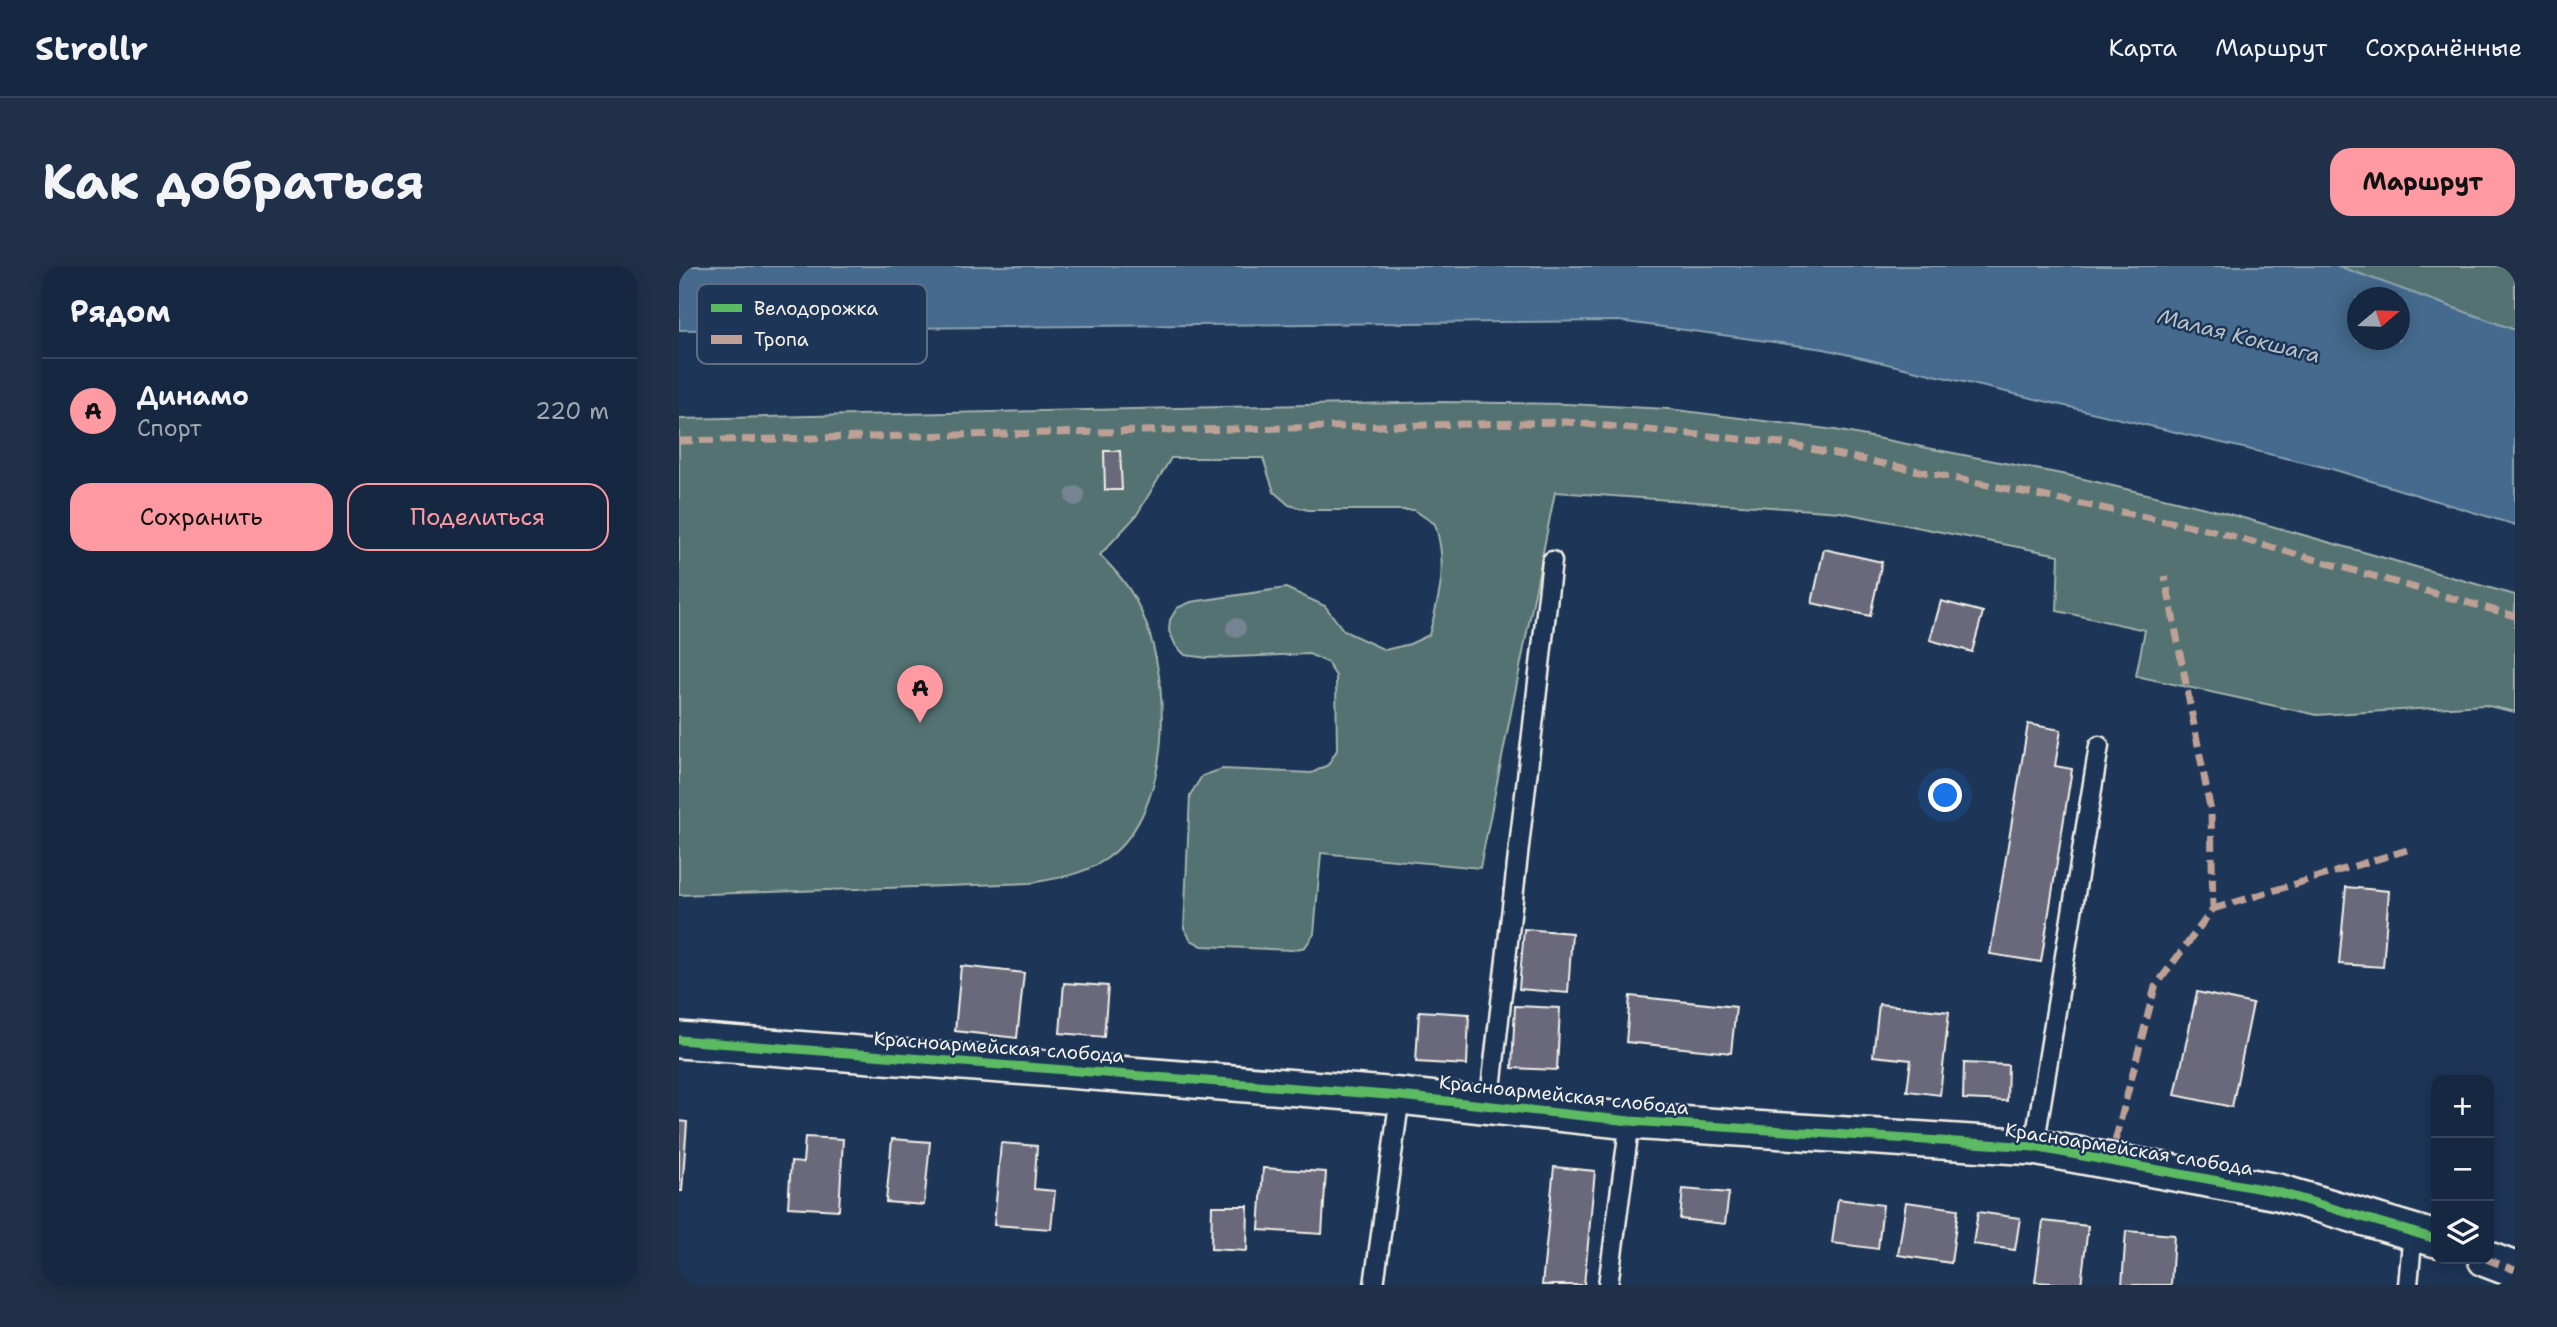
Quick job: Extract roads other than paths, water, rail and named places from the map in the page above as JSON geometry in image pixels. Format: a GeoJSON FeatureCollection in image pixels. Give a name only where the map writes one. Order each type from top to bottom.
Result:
{"type":"FeatureCollection","features":[{"type":"Feature","properties":{"kind":"street","name":"Красноармейская слобода"},"geometry":{"type":"LineString","coordinates":[[679,1040],[1400,1096],[1630,1121],[2034,1147],[2278,1192],[2425,1235]]}},
{"type":"Feature","properties":{"kind":"street"},"geometry":{"type":"LineString","coordinates":[[2494,1262],[2515,1270]]}},
{"type":"Feature","properties":{"kind":"lane"},"geometry":{"type":"LineString","coordinates":[[1489,1106],[1552,561]]}},
{"type":"Feature","properties":{"kind":"lane"},"geometry":{"type":"LineString","coordinates":[[2034,1147],[2099,746]]}},
{"type":"Feature","properties":{"kind":"lane"},"geometry":{"type":"LineString","coordinates":[[1374,1285],[1400,1096]]}},
{"type":"Feature","properties":{"kind":"lane"},"geometry":{"type":"LineString","coordinates":[[1608,1285],[1630,1121]]}},
{"type":"Feature","properties":{"kind":"lane"},"geometry":{"type":"LineString","coordinates":[[2408,1285],[2425,1235]]}},
{"type":"Feature","properties":{"kind":"water","name":"Малая Кокшага"},"geometry":{"type":"Polygon","coordinates":[[[679,266],[2338,266],[2396,287],[2347,287],[2347,350],[2410,350],[2410,292],[2515,330],[2515,525],[2332,469],[1824,349],[1619,321],[927,328],[927,284],[697,284],[697,330],[679,330],[679,266]]]}},
{"type":"Feature","properties":{"kind":"place","name":"Динамо"},"geometry":{"type":"Point","coordinates":[920,723]}}]}
